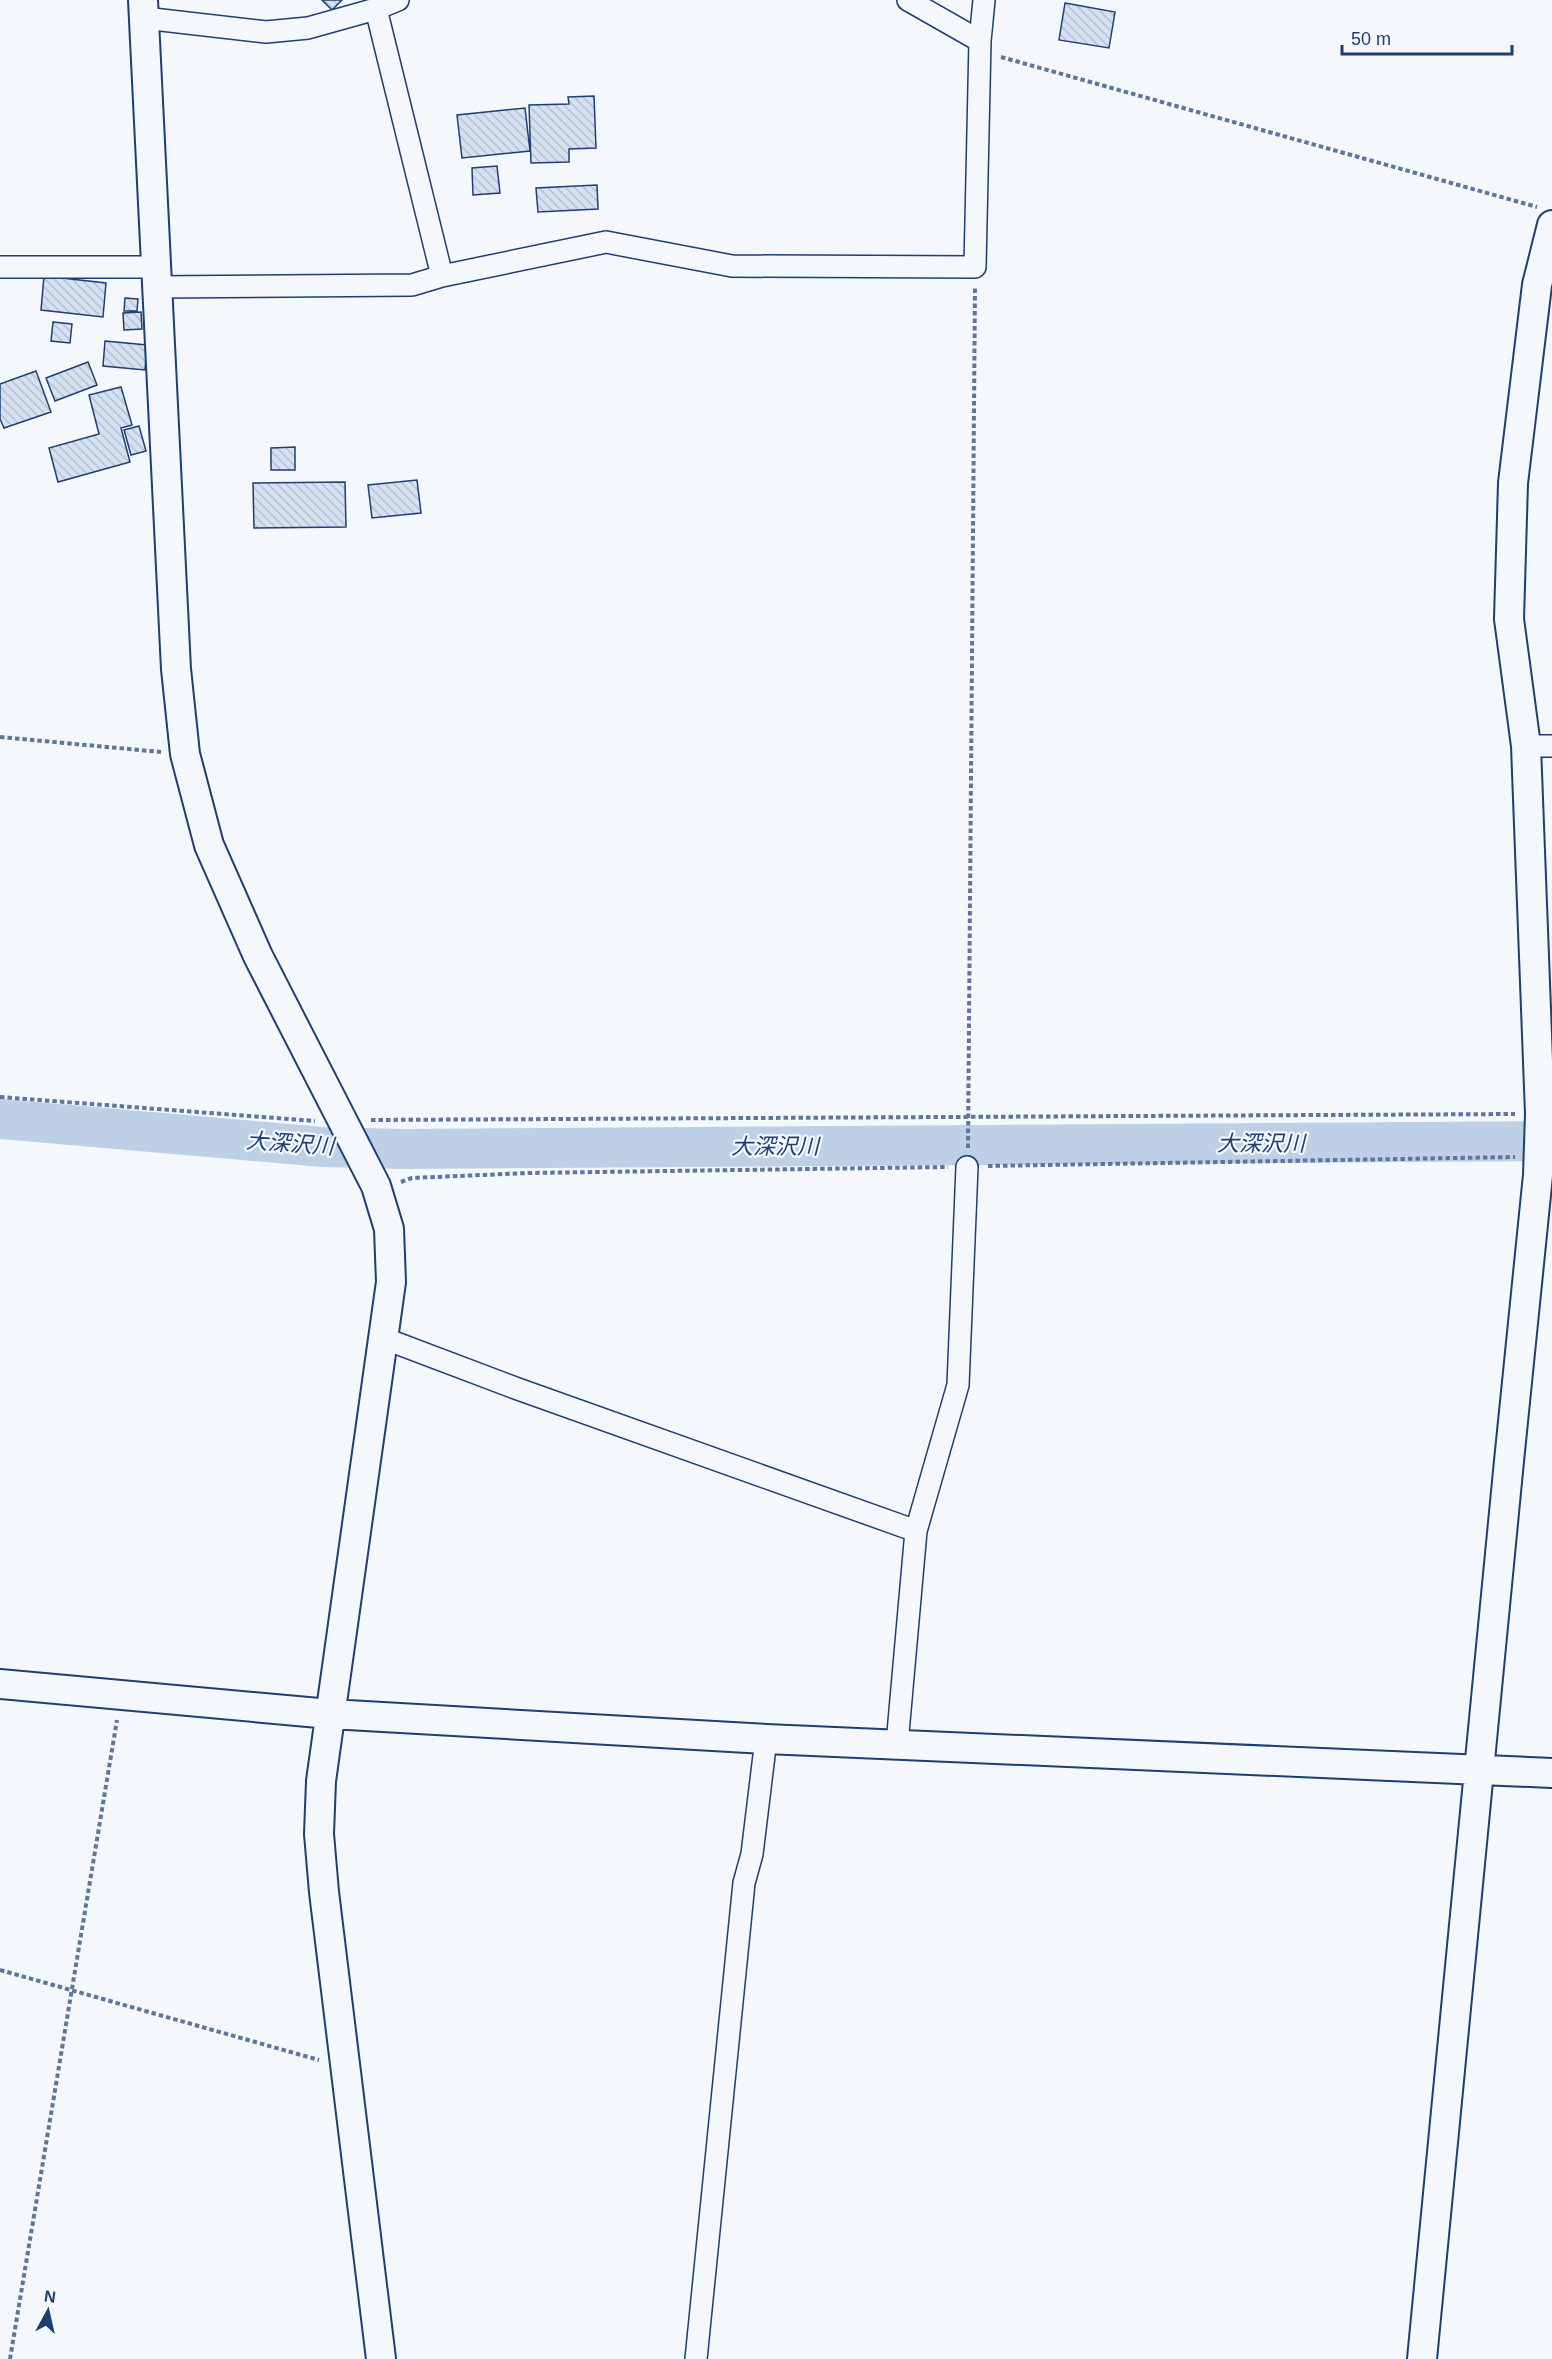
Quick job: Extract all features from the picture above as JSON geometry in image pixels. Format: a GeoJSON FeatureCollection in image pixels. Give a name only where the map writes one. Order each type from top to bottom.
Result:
{"type":"FeatureCollection","features":[{"type":"Feature","properties":{"kind":"street"},"geometry":{"type":"LineString","coordinates":[[381,2359],[324,1893],[319,1834],[321,1781],[391,1282],[389,1229],[376,1186],[258,956],[209,845],[185,754],[176,669],[143,9],[266,32],[308,28],[376,9],[398,0]]}},
{"type":"Feature","properties":{"kind":"street"},"geometry":{"type":"LineString","coordinates":[[908,0],[980,46]]}},
{"type":"Feature","properties":{"kind":"street"},"geometry":{"type":"LineString","coordinates":[[0,267],[155,277],[412,285],[442,276],[606,242],[732,266],[975,267],[980,46],[984,0]]}},
{"type":"Feature","properties":{"kind":"street"},"geometry":{"type":"LineString","coordinates":[[376,9],[442,276]]}},
{"type":"Feature","properties":{"kind":"street"},"geometry":{"type":"LineString","coordinates":[[1422,2359],[1539,1157],[1539,746],[1509,619],[1513,483],[1546,217]]}},
{"type":"Feature","properties":{"kind":"street"},"geometry":{"type":"LineString","coordinates":[[897,1744],[916,1531],[958,1385],[967,1167]]}},
{"type":"Feature","properties":{"kind":"street"},"geometry":{"type":"LineString","coordinates":[[383,1338],[529,1393],[916,1531]]}},
{"type":"Feature","properties":{"kind":"street"},"geometry":{"type":"LineString","coordinates":[[0,1684],[330,1714],[766,1739],[1552,1773]]}},
{"type":"Feature","properties":{"kind":"street"},"geometry":{"type":"LineString","coordinates":[[696,2359],[744,1883],[752,1854],[766,1739]]}},
{"type":"Feature","properties":{"kind":"path"},"geometry":{"type":"LineString","coordinates":[[980,46],[1546,217]]}},
{"type":"Feature","properties":{"kind":"path"},"geometry":{"type":"LineString","coordinates":[[967,1167],[975,267]]}},
{"type":"Feature","properties":{"kind":"path"},"geometry":{"type":"LineString","coordinates":[[0,737],[185,754]]}},
{"type":"Feature","properties":{"kind":"path"},"geometry":{"type":"LineString","coordinates":[[0,1097],[304,1121],[1540,1114]]}},
{"type":"Feature","properties":{"kind":"path"},"geometry":{"type":"LineString","coordinates":[[10,2359],[121,1696]]}},
{"type":"Feature","properties":{"kind":"path"},"geometry":{"type":"LineString","coordinates":[[0,1970],[345,2068]]}},
{"type":"Feature","properties":{"kind":"building"},"geometry":{"type":"Polygon","coordinates":[[[322,0],[342,0],[332,10],[322,0]]]}},
{"type":"Feature","properties":{"kind":"building"},"geometry":{"type":"Polygon","coordinates":[[[1065,3],[1115,12],[1109,48],[1059,40],[1065,3]]]}},
{"type":"Feature","properties":{"kind":"building"},"geometry":{"type":"Polygon","coordinates":[[[594,96],[596,148],[569,149],[569,162],[531,163],[529,105],[569,104],[568,97],[594,96]]]}},
{"type":"Feature","properties":{"kind":"building"},"geometry":{"type":"Polygon","coordinates":[[[525,108],[530,151],[462,158],[457,115],[525,108]]]}},
{"type":"Feature","properties":{"kind":"building"},"geometry":{"type":"Polygon","coordinates":[[[497,166],[500,193],[473,195],[472,168],[497,166]]]}},
{"type":"Feature","properties":{"kind":"building"},"geometry":{"type":"Polygon","coordinates":[[[597,185],[598,209],[538,212],[536,188],[597,185]]]}},
{"type":"Feature","properties":{"kind":"building"},"geometry":{"type":"Polygon","coordinates":[[[44,276],[106,283],[103,317],[41,310],[44,276]]]}},
{"type":"Feature","properties":{"kind":"building"},"geometry":{"type":"Polygon","coordinates":[[[125,298],[138,299],[137,311],[124,311],[125,298]]]}},
{"type":"Feature","properties":{"kind":"building"},"geometry":{"type":"Polygon","coordinates":[[[141,312],[142,329],[124,330],[123,313],[141,312]]]}},
{"type":"Feature","properties":{"kind":"building"},"geometry":{"type":"Polygon","coordinates":[[[53,322],[72,324],[70,343],[51,341],[53,322]]]}},
{"type":"Feature","properties":{"kind":"building"},"geometry":{"type":"Polygon","coordinates":[[[105,341],[147,345],[145,370],[103,366],[105,341]]]}},
{"type":"Feature","properties":{"kind":"building"},"geometry":{"type":"Polygon","coordinates":[[[88,362],[97,385],[55,401],[46,378],[88,362]]]}},
{"type":"Feature","properties":{"kind":"building"},"geometry":{"type":"Polygon","coordinates":[[[36,371],[51,412],[4,428],[0,419],[0,384],[36,371]]]}},
{"type":"Feature","properties":{"kind":"building"},"geometry":{"type":"Polygon","coordinates":[[[121,387],[132,425],[121,428],[130,462],[58,482],[49,448],[99,434],[89,395],[121,387]]]}},
{"type":"Feature","properties":{"kind":"building"},"geometry":{"type":"Polygon","coordinates":[[[139,426],[146,451],[131,455],[124,430],[139,426]]]}},
{"type":"Feature","properties":{"kind":"building"},"geometry":{"type":"Polygon","coordinates":[[[295,447],[295,470],[271,470],[271,448],[295,447]]]}},
{"type":"Feature","properties":{"kind":"building"},"geometry":{"type":"Polygon","coordinates":[[[417,480],[421,513],[372,518],[368,485],[417,480]]]}},
{"type":"Feature","properties":{"kind":"building"},"geometry":{"type":"Polygon","coordinates":[[[345,482],[346,527],[254,528],[253,483],[345,482]]]}},
{"type":"Feature","properties":{"kind":"waterway","name":"大深沢川"},"geometry":{"type":"LineString","coordinates":[[0,1119],[323,1147],[402,1149],[1552,1141]]}}]}
